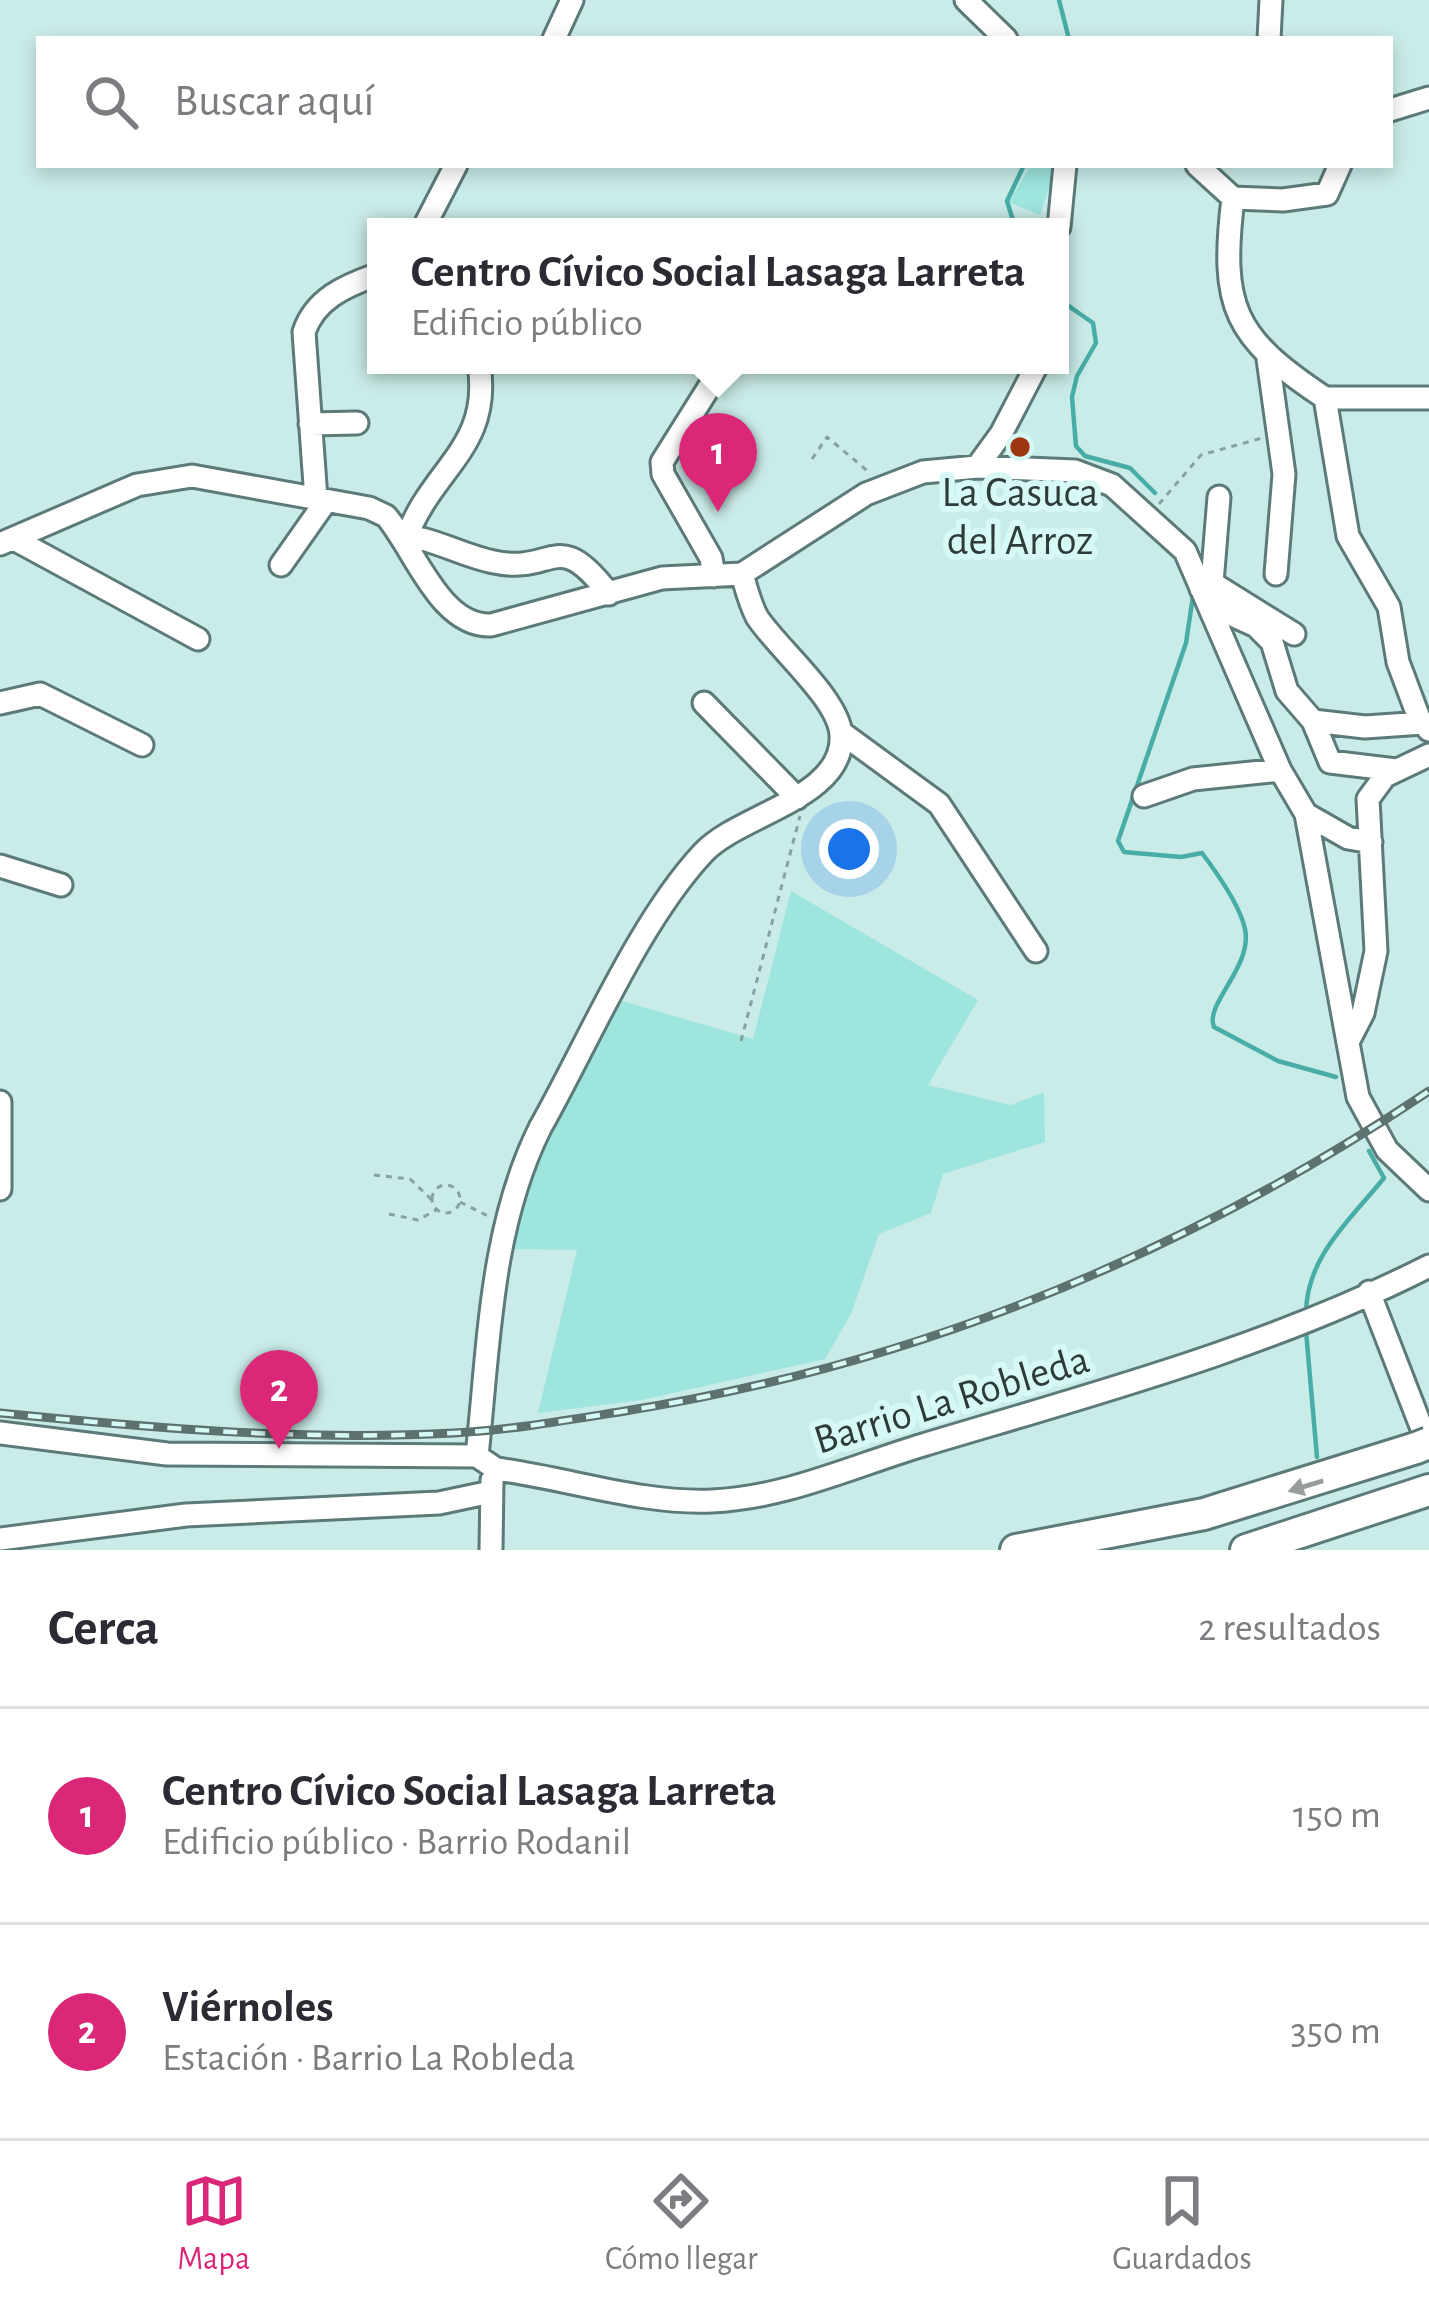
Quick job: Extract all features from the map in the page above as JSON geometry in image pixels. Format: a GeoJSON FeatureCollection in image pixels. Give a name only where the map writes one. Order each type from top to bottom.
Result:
{"type":"FeatureCollection","features":[{"type":"Feature","properties":{"kind":"highway"},"geometry":{"type":"LineString","coordinates":[[1016,1550],[1204,1514],[1425,1446]]}},
{"type":"Feature","properties":{"kind":"highway"},"geometry":{"type":"LineString","coordinates":[[1246,1550],[1429,1490]]}},
{"type":"Feature","properties":{"kind":"street"},"geometry":{"type":"LineString","coordinates":[[555,36],[572,0]]}},
{"type":"Feature","properties":{"kind":"street"},"geometry":{"type":"LineString","coordinates":[[966,0],[1003,36]]}},
{"type":"Feature","properties":{"kind":"street"},"geometry":{"type":"LineString","coordinates":[[1269,36],[1271,0]]}},
{"type":"Feature","properties":{"kind":"street"},"geometry":{"type":"LineString","coordinates":[[1393,109],[1429,98]]}},
{"type":"Feature","properties":{"kind":"street"},"geometry":{"type":"LineString","coordinates":[[429,218],[454,168]]}},
{"type":"Feature","properties":{"kind":"street"},"geometry":{"type":"LineString","coordinates":[[1060,218],[1065,168]]}},
{"type":"Feature","properties":{"kind":"street"},"geometry":{"type":"LineString","coordinates":[[1200,168],[1234,198],[1315,198],[1333,185],[1339,168]]}},
{"type":"Feature","properties":{"kind":"street"},"geometry":{"type":"LineString","coordinates":[[1234,198],[1228,279],[1236,310],[1268,359],[1325,398],[1429,398]]}},
{"type":"Feature","properties":{"kind":"street"},"geometry":{"type":"LineString","coordinates":[[281,565],[321,500],[304,332],[309,317],[328,298],[367,279]]}},
{"type":"Feature","properties":{"kind":"street"},"geometry":{"type":"LineString","coordinates":[[1268,359],[1279,446],[1276,574]]}},
{"type":"Feature","properties":{"kind":"street"},"geometry":{"type":"LineString","coordinates":[[406,541],[419,503],[473,437],[483,406],[480,374]]}},
{"type":"Feature","properties":{"kind":"street"},"geometry":{"type":"LineString","coordinates":[[714,576],[711,558],[663,474],[671,445],[717,374]]}},
{"type":"Feature","properties":{"kind":"street"},"geometry":{"type":"LineString","coordinates":[[977,467],[1001,434],[1032,374]]}},
{"type":"Feature","properties":{"kind":"street"},"geometry":{"type":"LineString","coordinates":[[1313,721],[1426,727],[1398,662],[1389,608],[1348,536],[1325,398]]}},
{"type":"Feature","properties":{"kind":"street"},"geometry":{"type":"LineString","coordinates":[[310,424],[357,423]]}},
{"type":"Feature","properties":{"kind":"street"},"geometry":{"type":"LineString","coordinates":[[7,541],[136,485],[208,476],[369,508],[386,517],[406,541],[443,599],[473,624],[491,625],[662,578],[742,574],[844,506],[923,472],[977,467],[1075,471],[1112,485],[1150,514],[1185,550],[1207,592],[1280,770],[1306,814],[1366,1114],[1387,1150],[1429,1190]]}},
{"type":"Feature","properties":{"kind":"street"},"geometry":{"type":"LineString","coordinates":[[1207,592],[1219,497]]}},
{"type":"Feature","properties":{"kind":"street"},"geometry":{"type":"LineString","coordinates":[[406,541],[422,539],[513,564],[558,554],[575,557],[609,594]]}},
{"type":"Feature","properties":{"kind":"street"},"geometry":{"type":"LineString","coordinates":[[7,541],[198,639]]}},
{"type":"Feature","properties":{"kind":"street"},"geometry":{"type":"LineString","coordinates":[[742,574],[755,613],[832,711],[842,733],[939,804],[1036,951]]}},
{"type":"Feature","properties":{"kind":"street"},"geometry":{"type":"LineString","coordinates":[[1207,592],[1294,634]]}},
{"type":"Feature","properties":{"kind":"street"},"geometry":{"type":"LineString","coordinates":[[1207,592],[1265,633],[1287,691],[1313,721],[1330,762],[1396,770]]}},
{"type":"Feature","properties":{"kind":"street"},"geometry":{"type":"LineString","coordinates":[[0,703],[40,694],[142,745]]}},
{"type":"Feature","properties":{"kind":"street"},"geometry":{"type":"LineString","coordinates":[[704,703],[799,804]]}},
{"type":"Feature","properties":{"kind":"street"},"geometry":{"type":"LineString","coordinates":[[491,1550],[487,1462],[504,1226],[522,1164],[684,876],[727,830],[799,804],[828,773],[842,733]]}},
{"type":"Feature","properties":{"kind":"street"},"geometry":{"type":"LineString","coordinates":[[1348,1042],[1364,1013],[1376,951],[1368,799],[1396,770],[1429,755]]}},
{"type":"Feature","properties":{"kind":"street"},"geometry":{"type":"LineString","coordinates":[[1144,796],[1193,778],[1280,770]]}},
{"type":"Feature","properties":{"kind":"street"},"geometry":{"type":"LineString","coordinates":[[1306,814],[1348,838],[1371,842]]}},
{"type":"Feature","properties":{"kind":"street"},"geometry":{"type":"LineString","coordinates":[[0,866],[62,886]]}},
{"type":"Feature","properties":{"kind":"street"},"geometry":{"type":"LineString","coordinates":[[0,1102],[0,1189]]}},
{"type":"Feature","properties":{"kind":"street","name":"Barrio La Robleda"},"geometry":{"type":"LineString","coordinates":[[0,1433],[166,1454],[487,1462],[652,1496],[709,1502],[746,1498],[806,1484],[1131,1382],[1424,1271]]}},
{"type":"Feature","properties":{"kind":"street"},"geometry":{"type":"LineString","coordinates":[[1369,1292],[1425,1446]]}},
{"type":"Feature","properties":{"kind":"street"},"geometry":{"type":"LineString","coordinates":[[0,1539],[186,1515],[491,1498]]}},
{"type":"Feature","properties":{"kind":"path"},"geometry":{"type":"LineString","coordinates":[[812,459],[827,437],[885,486]]}},
{"type":"Feature","properties":{"kind":"path"},"geometry":{"type":"LineString","coordinates":[[1150,514],[1209,450],[1279,446]]}},
{"type":"Feature","properties":{"kind":"path"},"geometry":{"type":"LineString","coordinates":[[741,1041],[799,804]]}},
{"type":"Feature","properties":{"kind":"path"},"geometry":{"type":"LineString","coordinates":[[374,1174],[410,1179],[437,1209]]}},
{"type":"Feature","properties":{"kind":"path"},"geometry":{"type":"LineString","coordinates":[[433,1201],[439,1187],[450,1185],[460,1202],[489,1216],[488,1223]]}},
{"type":"Feature","properties":{"kind":"path"},"geometry":{"type":"LineString","coordinates":[[389,1214],[418,1220],[437,1209],[448,1212],[460,1202]]}},
{"type":"Feature","properties":{"kind":"shaded area"},"geometry":{"type":"Polygon","coordinates":[[[1029,168],[1056,168],[1040,215],[1009,202],[1029,168]]]}},
{"type":"Feature","properties":{"kind":"shaded area"},"geometry":{"type":"Polygon","coordinates":[[[791,891],[978,1000],[928,1085],[1011,1105],[1044,1092],[1045,1142],[943,1174],[931,1213],[879,1234],[851,1314],[825,1359],[642,1400],[538,1413],[577,1250],[508,1249],[522,1164],[605,996],[753,1039],[791,891]]]}},
{"type":"Feature","properties":{"kind":"waterway"},"geometry":{"type":"LineString","coordinates":[[1059,0],[1068,36]]}},
{"type":"Feature","properties":{"kind":"waterway"},"geometry":{"type":"LineString","coordinates":[[1012,218],[1007,201],[1023,168]]}},
{"type":"Feature","properties":{"kind":"waterway"},"geometry":{"type":"LineString","coordinates":[[1069,306],[1093,323],[1096,343],[1077,376],[1072,397],[1076,446],[1085,456],[1130,468],[1155,493]]}},
{"type":"Feature","properties":{"kind":"waterway"},"geometry":{"type":"LineString","coordinates":[[1193,596],[1186,643],[1118,841],[1124,852],[1181,857],[1202,853],[1233,900],[1246,943],[1216,1007],[1214,1027],[1278,1061],[1336,1077]]}},
{"type":"Feature","properties":{"kind":"waterway"},"geometry":{"type":"LineString","coordinates":[[1306,1314],[1313,1275],[1322,1257],[1384,1178],[1369,1151]]}},
{"type":"Feature","properties":{"kind":"waterway"},"geometry":{"type":"LineString","coordinates":[[1306,1331],[1317,1457]]}},
{"type":"Feature","properties":{"kind":"railway"},"geometry":{"type":"LineString","coordinates":[[0,1413],[227,1432],[397,1435],[518,1427],[733,1391],[942,1333],[1144,1252],[1336,1150],[1429,1091]]}},
{"type":"Feature","properties":{"kind":"place","name":"La Casuca del Arroz"},"geometry":{"type":"Point","coordinates":[1020,447]}},
{"type":"Feature","properties":{"kind":"place","name":"Centro Cívico Social Lasaga Larreta"},"geometry":{"type":"Point","coordinates":[718,512]}},
{"type":"Feature","properties":{"kind":"place","name":"Viérnoles"},"geometry":{"type":"Point","coordinates":[279,1449]}}]}
